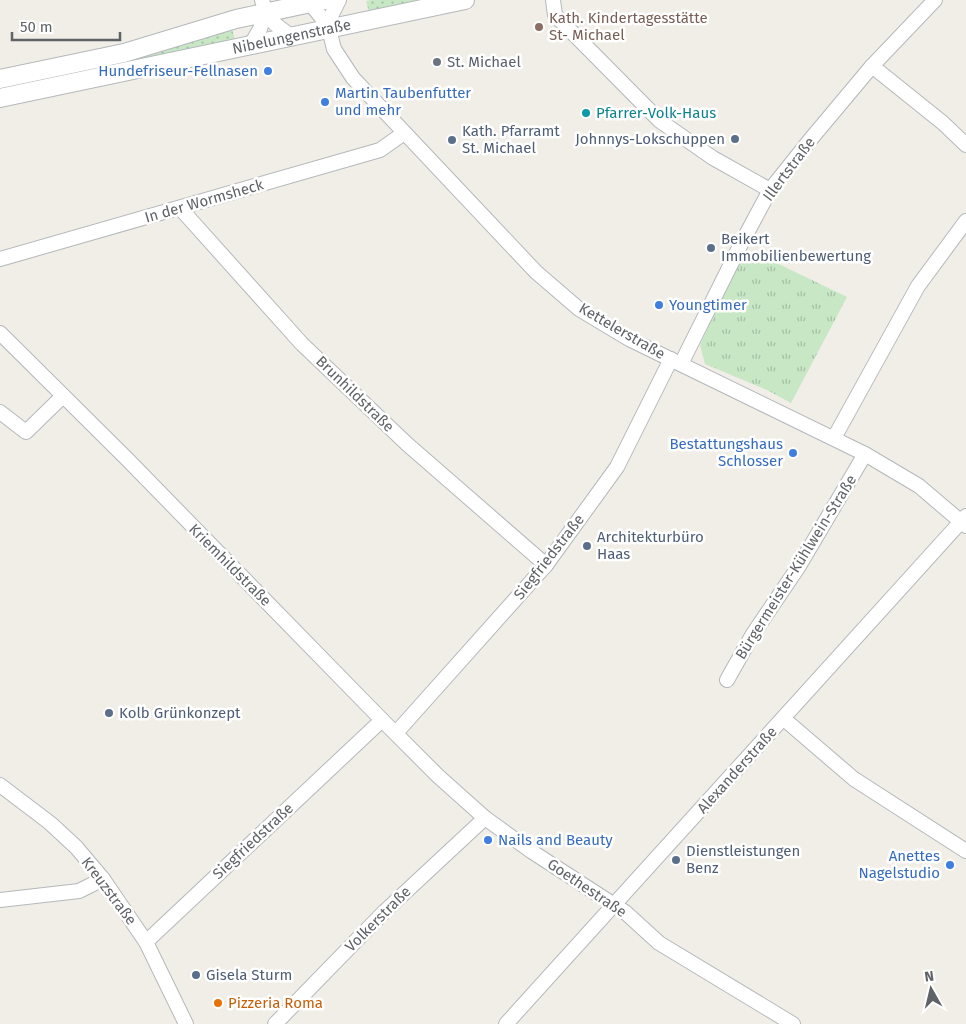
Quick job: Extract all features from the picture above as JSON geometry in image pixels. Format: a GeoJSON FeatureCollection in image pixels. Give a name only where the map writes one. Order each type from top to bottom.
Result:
{"type":"FeatureCollection","features":[{"type":"Feature","properties":{"kind":"street"},"geometry":{"type":"LineString","coordinates":[[329,29],[332,14],[339,0]]}},
{"type":"Feature","properties":{"kind":"street","name":"Nibelungenstraße"},"geometry":{"type":"LineString","coordinates":[[0,98],[465,0]]}},
{"type":"Feature","properties":{"kind":"street"},"geometry":{"type":"LineString","coordinates":[[552,0],[555,15],[660,121],[713,158],[770,190]]}},
{"type":"Feature","properties":{"kind":"street","name":"Illertstraße"},"geometry":{"type":"LineString","coordinates":[[676,362],[770,190],[872,66],[935,0]]}},
{"type":"Feature","properties":{"kind":"street"},"geometry":{"type":"LineString","coordinates":[[0,79],[124,53],[263,6],[317,2],[321,16],[329,29]]}},
{"type":"Feature","properties":{"kind":"street"},"geometry":{"type":"LineString","coordinates":[[263,6],[279,28],[293,37]]}},
{"type":"Feature","properties":{"kind":"street"},"geometry":{"type":"LineString","coordinates":[[250,46],[260,29],[263,6]]}},
{"type":"Feature","properties":{"kind":"street","name":"Kettelerstraße"},"geometry":{"type":"LineString","coordinates":[[329,29],[334,50],[353,78],[536,272],[572,303],[629,339],[865,454],[919,486],[964,521]]}},
{"type":"Feature","properties":{"kind":"street"},"geometry":{"type":"LineString","coordinates":[[872,66],[943,123],[966,146]]}},
{"type":"Feature","properties":{"kind":"street","name":"In der Wormsheck"},"geometry":{"type":"LineString","coordinates":[[0,259],[380,150],[404,133]]}},
{"type":"Feature","properties":{"kind":"street","name":"Brunhildstraße"},"geometry":{"type":"LineString","coordinates":[[180,208],[302,344],[407,444],[546,565]]}},
{"type":"Feature","properties":{"kind":"street"},"geometry":{"type":"LineString","coordinates":[[834,438],[918,286],[966,221]]}},
{"type":"Feature","properties":{"kind":"street","name":"Kriemhildstraße"},"geometry":{"type":"LineString","coordinates":[[0,333],[128,460],[396,733]]}},
{"type":"Feature","properties":{"kind":"street","name":"Siegfriedstraße"},"geometry":{"type":"LineString","coordinates":[[396,733],[546,565],[617,467],[676,362]]}},
{"type":"Feature","properties":{"kind":"street"},"geometry":{"type":"LineString","coordinates":[[0,412],[26,432],[63,396]]}},
{"type":"Feature","properties":{"kind":"street","name":"Bürgermeister-Kühlwein-Straße"},"geometry":{"type":"LineString","coordinates":[[727,680],[753,634],[799,566],[865,454]]}},
{"type":"Feature","properties":{"kind":"street","name":"Alexanderstraße"},"geometry":{"type":"LineString","coordinates":[[512,1022],[614,904],[964,521]]}},
{"type":"Feature","properties":{"kind":"street"},"geometry":{"type":"LineString","coordinates":[[784,719],[854,779],[966,851]]}},
{"type":"Feature","properties":{"kind":"street","name":"Siegfriedstraße"},"geometry":{"type":"LineString","coordinates":[[146,942],[382,720]]}},
{"type":"Feature","properties":{"kind":"street","name":"Goethestraße"},"geometry":{"type":"LineString","coordinates":[[396,733],[438,776],[485,818],[614,904],[659,943],[792,1024]]}},
{"type":"Feature","properties":{"kind":"street","name":"Kreuzstraße"},"geometry":{"type":"LineString","coordinates":[[0,785],[50,823],[76,847],[103,879],[146,942],[186,1024]]}},
{"type":"Feature","properties":{"kind":"street","name":"Volkerstraße"},"geometry":{"type":"LineString","coordinates":[[275,1024],[384,912],[485,818]]}},
{"type":"Feature","properties":{"kind":"street"},"geometry":{"type":"LineString","coordinates":[[0,900],[79,891],[103,879]]}},
{"type":"Feature","properties":{"kind":"green space"},"geometry":{"type":"Polygon","coordinates":[[[446,0],[370,16],[366,1],[446,0]]]}},
{"type":"Feature","properties":{"kind":"green space"},"geometry":{"type":"Polygon","coordinates":[[[231,25],[236,44],[19,91],[16,79],[231,25]]]}},
{"type":"Feature","properties":{"kind":"green space"},"geometry":{"type":"Polygon","coordinates":[[[743,252],[758,254],[847,297],[791,403],[767,390],[705,364],[700,345],[743,252]]]}},
{"type":"Feature","properties":{"kind":"place","name":"Kath. Kindertagesstätte St- Michael"},"geometry":{"type":"Point","coordinates":[539,27]}},
{"type":"Feature","properties":{"kind":"place","name":"St. Michael"},"geometry":{"type":"Point","coordinates":[437,62]}},
{"type":"Feature","properties":{"kind":"place","name":"Hundefriseur-Fellnasen"},"geometry":{"type":"Point","coordinates":[268,71]}},
{"type":"Feature","properties":{"kind":"place","name":"Martin Taubenfutter und mehr"},"geometry":{"type":"Point","coordinates":[325,102]}},
{"type":"Feature","properties":{"kind":"place","name":"Pfarrer-Volk-Haus"},"geometry":{"type":"Point","coordinates":[586,113]}},
{"type":"Feature","properties":{"kind":"place","name":"Johnnys-Lokschuppen"},"geometry":{"type":"Point","coordinates":[735,139]}},
{"type":"Feature","properties":{"kind":"place","name":"Kath. Pfarramt St. Michael"},"geometry":{"type":"Point","coordinates":[452,140]}},
{"type":"Feature","properties":{"kind":"place","name":"Beikert Immobilienbewertung"},"geometry":{"type":"Point","coordinates":[711,248]}},
{"type":"Feature","properties":{"kind":"place","name":"Youngtimer"},"geometry":{"type":"Point","coordinates":[659,305]}},
{"type":"Feature","properties":{"kind":"place","name":"Bestattungshaus Schlosser"},"geometry":{"type":"Point","coordinates":[793,453]}},
{"type":"Feature","properties":{"kind":"place","name":"Architekturbüro Haas"},"geometry":{"type":"Point","coordinates":[587,546]}},
{"type":"Feature","properties":{"kind":"place","name":"Kolb Grünkonzept"},"geometry":{"type":"Point","coordinates":[109,713]}},
{"type":"Feature","properties":{"kind":"place","name":"Nails and Beauty"},"geometry":{"type":"Point","coordinates":[488,840]}},
{"type":"Feature","properties":{"kind":"place","name":"Dienstleistungen Benz"},"geometry":{"type":"Point","coordinates":[676,860]}},
{"type":"Feature","properties":{"kind":"place","name":"Anettes Nagelstudio"},"geometry":{"type":"Point","coordinates":[950,865]}},
{"type":"Feature","properties":{"kind":"place","name":"Gisela Sturm"},"geometry":{"type":"Point","coordinates":[196,975]}},
{"type":"Feature","properties":{"kind":"place","name":"Pizzeria Roma"},"geometry":{"type":"Point","coordinates":[218,1003]}}]}
